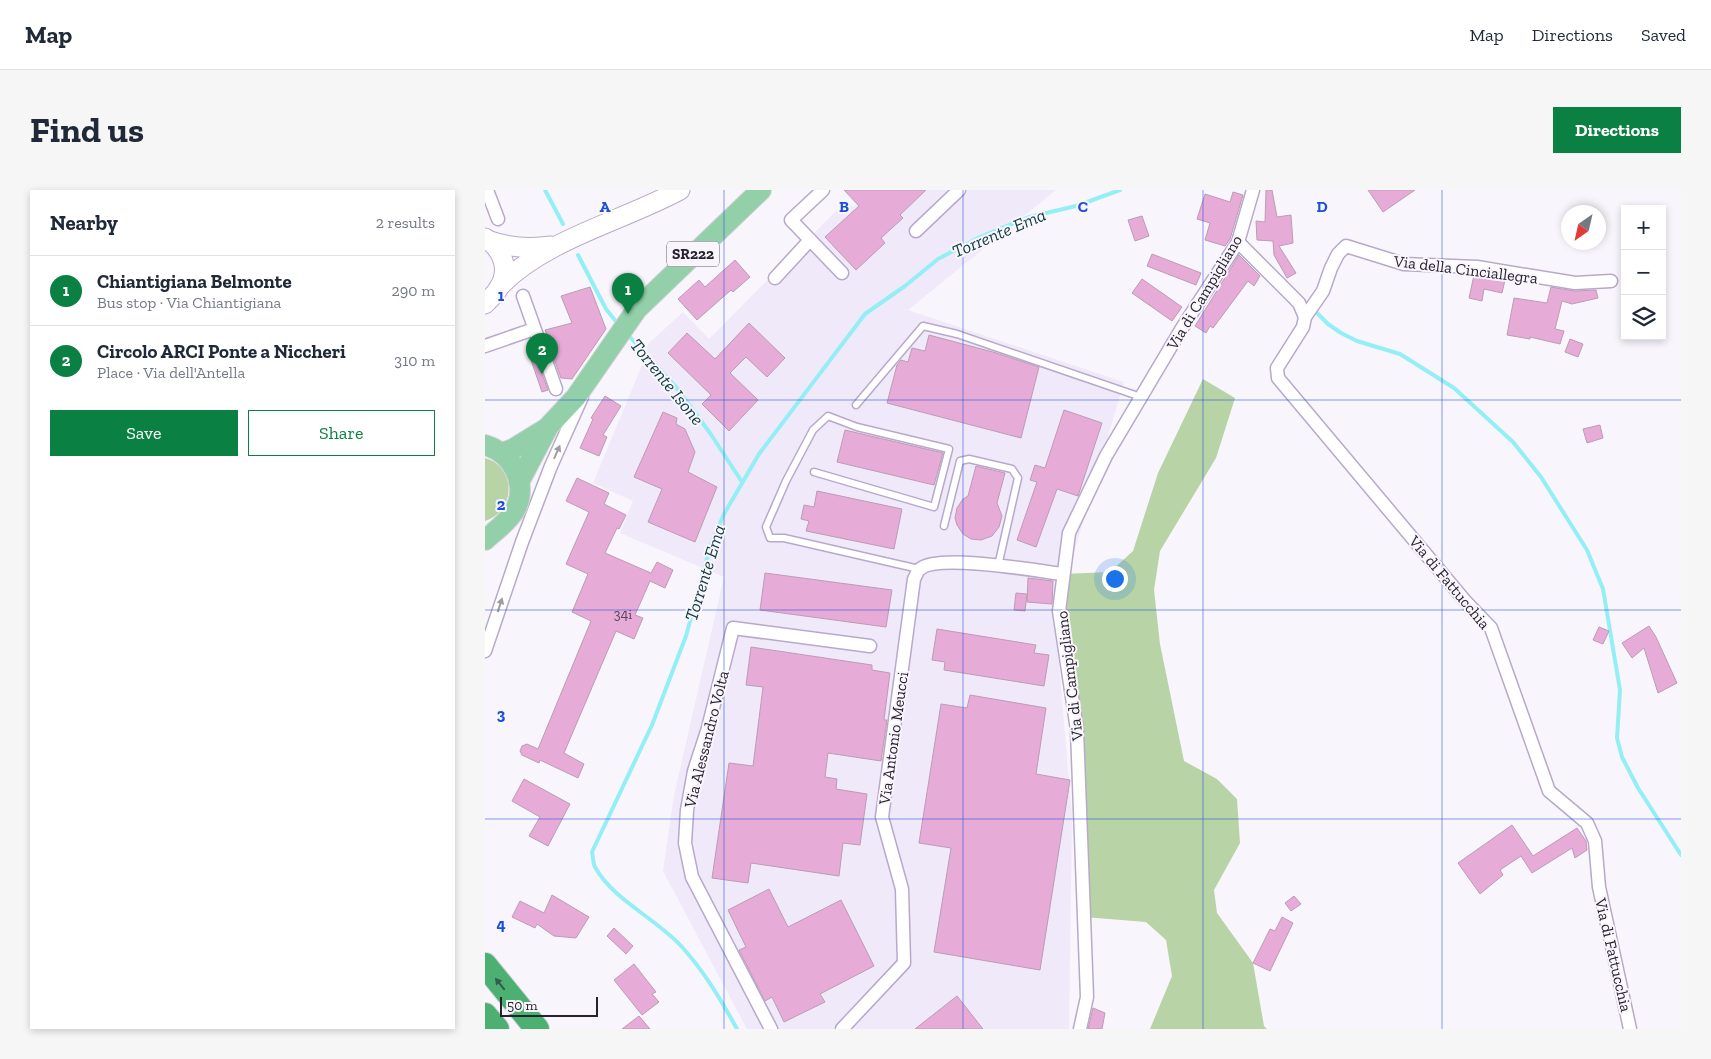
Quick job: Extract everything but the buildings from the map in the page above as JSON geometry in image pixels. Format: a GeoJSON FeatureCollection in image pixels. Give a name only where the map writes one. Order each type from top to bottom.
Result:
{"type":"FeatureCollection","features":[{"type":"Feature","properties":{"kind":"highway"},"geometry":{"type":"LineString","coordinates":[[485,965],[537,1029]]}},
{"type":"Feature","properties":{"kind":"highway"},"geometry":{"type":"LineString","coordinates":[[485,1015],[497,1029]]}},
{"type":"Feature","properties":{"kind":"main road"},"geometry":{"type":"LineString","coordinates":[[486,302],[501,285],[520,269],[558,245],[680,190]]}},
{"type":"Feature","properties":{"kind":"main road","name":"SR222"},"geometry":{"type":"LineString","coordinates":[[495,450],[513,449],[547,428],[570,404],[628,321],[658,287],[761,190]]}},
{"type":"Feature","properties":{"kind":"main road"},"geometry":{"type":"LineString","coordinates":[[488,239],[504,245],[526,248],[558,245]]}},
{"type":"Feature","properties":{"kind":"main road"},"geometry":{"type":"LineString","coordinates":[[488,239],[503,258],[504,272],[501,285]]}},
{"type":"Feature","properties":{"kind":"main road","name":"SR222"},"geometry":{"type":"LineString","coordinates":[[485,540],[500,529],[512,514],[519,498],[519,482],[547,428]]}},
{"type":"Feature","properties":{"kind":"main road"},"geometry":{"type":"LineString","coordinates":[[485,436],[495,450],[514,467],[519,482]]}},
{"type":"Feature","properties":{"kind":"main road"},"geometry":{"type":"LineString","coordinates":[[485,532],[498,527],[512,514]]}},
{"type":"Feature","properties":{"kind":"street"},"geometry":{"type":"LineString","coordinates":[[487,190],[498,219]]}},
{"type":"Feature","properties":{"kind":"street"},"geometry":{"type":"LineString","coordinates":[[823,190],[791,220],[842,273]]}},
{"type":"Feature","properties":{"kind":"street"},"geometry":{"type":"LineString","coordinates":[[916,231],[959,190]]}},
{"type":"Feature","properties":{"kind":"street","name":"Via di Campigliano"},"geometry":{"type":"LineString","coordinates":[[1081,1029],[1087,997],[1077,740],[1059,611],[1069,533],[1106,456],[1182,328],[1238,242],[1253,190]]}},
{"type":"Feature","properties":{"kind":"street"},"geometry":{"type":"LineString","coordinates":[[775,278],[811,240]]}},
{"type":"Feature","properties":{"kind":"street"},"geometry":{"type":"LineString","coordinates":[[1238,242],[1299,304],[1305,317]]}},
{"type":"Feature","properties":{"kind":"street","name":"Via della Cinciallegra"},"geometry":{"type":"LineString","coordinates":[[1305,317],[1323,291],[1338,254],[1346,246],[1404,264],[1477,267],[1575,283],[1611,281]]}},
{"type":"Feature","properties":{"kind":"street"},"geometry":{"type":"LineString","coordinates":[[523,296],[556,389]]}},
{"type":"Feature","properties":{"kind":"street","name":"Via di Fattucchia"},"geometry":{"type":"LineString","coordinates":[[1305,317],[1303,327],[1277,368],[1279,378],[1466,602],[1491,628],[1549,791],[1587,823],[1595,841],[1599,887],[1631,1029]]}},
{"type":"Feature","properties":{"kind":"street"},"geometry":{"type":"LineString","coordinates":[[485,346],[535,329]]}},
{"type":"Feature","properties":{"kind":"street"},"geometry":{"type":"LineString","coordinates":[[485,651],[522,542],[551,466],[592,374]]}},
{"type":"Feature","properties":{"kind":"street"},"geometry":{"type":"LineString","coordinates":[[512,514],[521,525],[522,542]]}},
{"type":"Feature","properties":{"kind":"street"},"geometry":{"type":"LineString","coordinates":[[919,569],[932,563],[957,562],[1063,574]]}},
{"type":"Feature","properties":{"kind":"street","name":"Via Antonio Meucci"},"geometry":{"type":"LineString","coordinates":[[842,1029],[904,963],[902,889],[882,817],[914,579],[919,569]]}},
{"type":"Feature","properties":{"kind":"street","name":"Via Alessandro Volta"},"geometry":{"type":"LineString","coordinates":[[771,1029],[692,877],[685,843],[687,810],[694,771],[708,728],[733,628],[870,646]]}},
{"type":"Feature","properties":{"kind":"lane"},"geometry":{"type":"LineString","coordinates":[[856,405],[923,326],[957,334],[1141,397]]}},
{"type":"Feature","properties":{"kind":"lane"},"geometry":{"type":"LineString","coordinates":[[814,472],[934,507],[949,450],[857,427],[828,416],[813,430],[786,481],[766,526],[771,538],[784,538],[919,569]]}},
{"type":"Feature","properties":{"kind":"lane"},"geometry":{"type":"LineString","coordinates":[[944,526],[960,461],[969,459],[1012,469],[1017,478],[997,566]]}},
{"type":"Feature","properties":{"kind":"shaded area"},"geometry":{"type":"Polygon","coordinates":[[[870,190],[1056,190],[908,310],[1124,382],[1055,617],[1072,816],[1069,1029],[747,1029],[663,871],[674,795],[724,577],[620,533],[633,501],[593,483],[642,365],[648,344],[683,312],[709,339],[846,201],[853,207],[870,190]]]}},
{"type":"Feature","properties":{"kind":"green space"},"geometry":{"type":"Polygon","coordinates":[[[1203,379],[1235,398],[1216,458],[1160,551],[1154,590],[1160,644],[1184,761],[1217,779],[1237,799],[1240,843],[1214,890],[1217,913],[1253,963],[1264,1026],[1267,1029],[1150,1029],[1172,976],[1166,940],[1146,922],[1084,917],[1077,730],[1059,611],[1063,574],[1110,572],[1133,551],[1158,473],[1203,379]]]}},
{"type":"Feature","properties":{"kind":"green space"},"geometry":{"type":"Polygon","coordinates":[[[485,458],[503,470],[509,489],[503,508],[495,516],[485,521],[485,458]]]}},
{"type":"Feature","properties":{"kind":"waterway","name":"Torrente Isone"},"geometry":{"type":"LineString","coordinates":[[545,190],[563,224]]}},
{"type":"Feature","properties":{"kind":"waterway","name":"Torrente Ema"},"geometry":{"type":"LineString","coordinates":[[737,1029],[712,986],[690,956],[672,937],[613,890],[595,867],[592,852],[652,725],[686,636],[711,544],[724,514],[759,454],[865,314],[905,286],[938,259],[980,237],[1029,217],[1076,206],[1120,190]]}},
{"type":"Feature","properties":{"kind":"waterway","name":"Torrente Isone"},"geometry":{"type":"LineString","coordinates":[[578,255],[606,309],[618,324]]}},
{"type":"Feature","properties":{"kind":"waterway"},"geometry":{"type":"LineString","coordinates":[[1317,313],[1341,333],[1357,341],[1400,354],[1454,388],[1513,442],[1541,477],[1587,550],[1603,589],[1620,690],[1617,738],[1622,757],[1638,788],[1681,855]]}},
{"type":"Feature","properties":{"kind":"waterway","name":"Torrente Isone"},"geometry":{"type":"LineString","coordinates":[[628,335],[676,387],[710,433],[742,482]]}},
{"type":"Feature","properties":{"kind":"place","name":"Chiantigiana Belmonte"},"geometry":{"type":"Point","coordinates":[628,314]}},
{"type":"Feature","properties":{"kind":"place","name":"Circolo ARCI Ponte a Niccheri"},"geometry":{"type":"Point","coordinates":[542,374]}}]}
